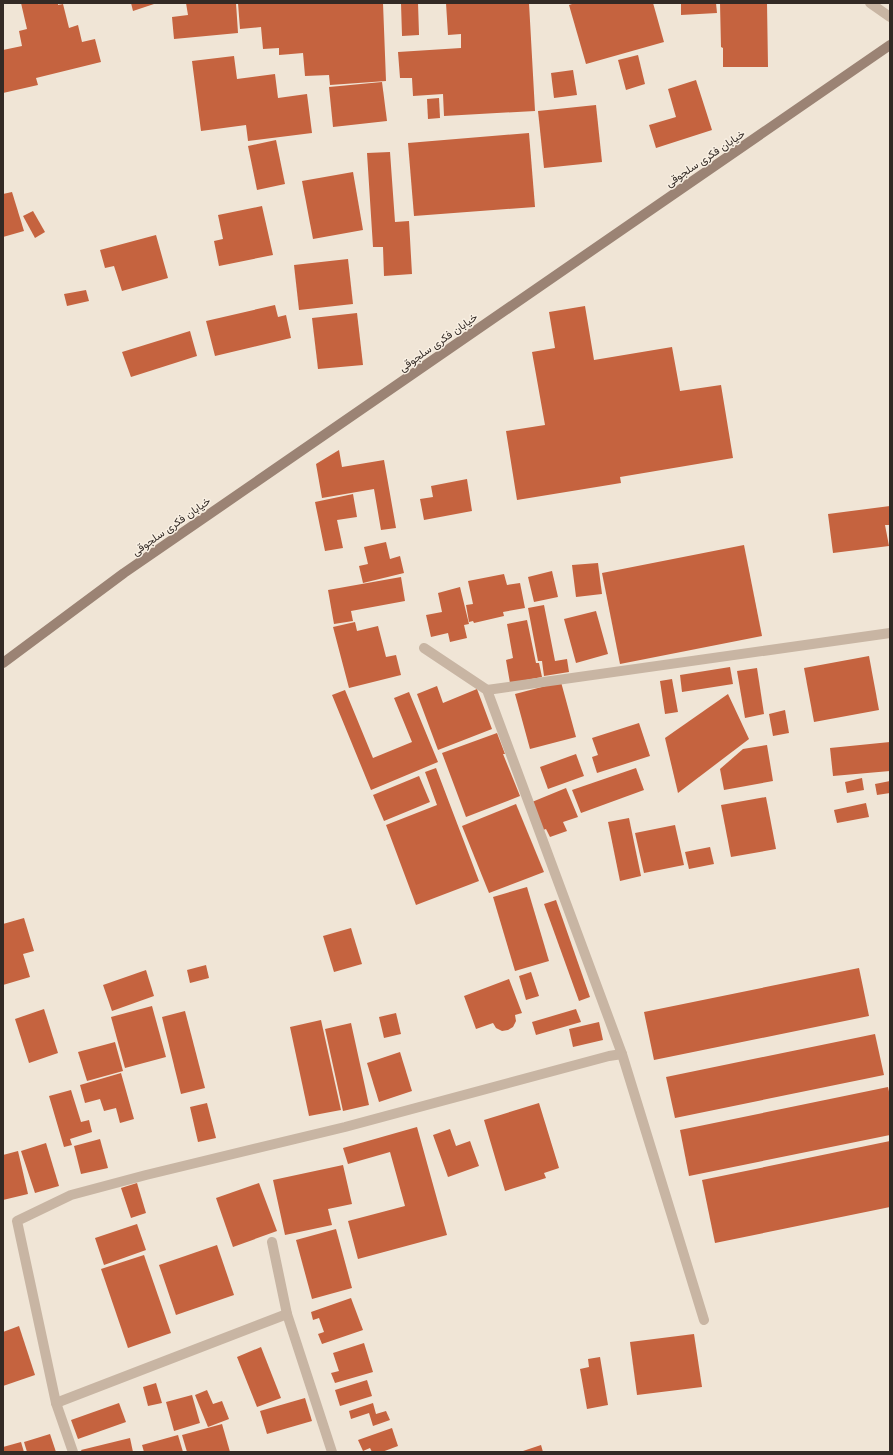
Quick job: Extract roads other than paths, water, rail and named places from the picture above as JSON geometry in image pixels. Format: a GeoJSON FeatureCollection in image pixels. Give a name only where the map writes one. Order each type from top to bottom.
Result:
{"type":"FeatureCollection","features":[{"type":"Feature","properties":{"kind":"street"},"geometry":{"type":"LineString","coordinates":[[870,3],[890,17]]}},
{"type":"Feature","properties":{"kind":"street","name":"خیابان فکری سلجوقی"},"geometry":{"type":"LineString","coordinates":[[3,663],[124,573],[890,45]]}},
{"type":"Feature","properties":{"kind":"street"},"geometry":{"type":"LineString","coordinates":[[487,690],[890,633]]}},
{"type":"Feature","properties":{"kind":"street"},"geometry":{"type":"LineString","coordinates":[[424,648],[487,690],[622,1054],[704,1320]]}},
{"type":"Feature","properties":{"kind":"street"},"geometry":{"type":"LineString","coordinates":[[73,1452],[56,1403],[17,1221],[71,1195],[153,1173],[345,1127],[609,1056],[622,1054]]}},
{"type":"Feature","properties":{"kind":"street"},"geometry":{"type":"LineString","coordinates":[[272,1242],[286,1314],[332,1452]]}},
{"type":"Feature","properties":{"kind":"street"},"geometry":{"type":"LineString","coordinates":[[56,1403],[286,1314]]}}]}
